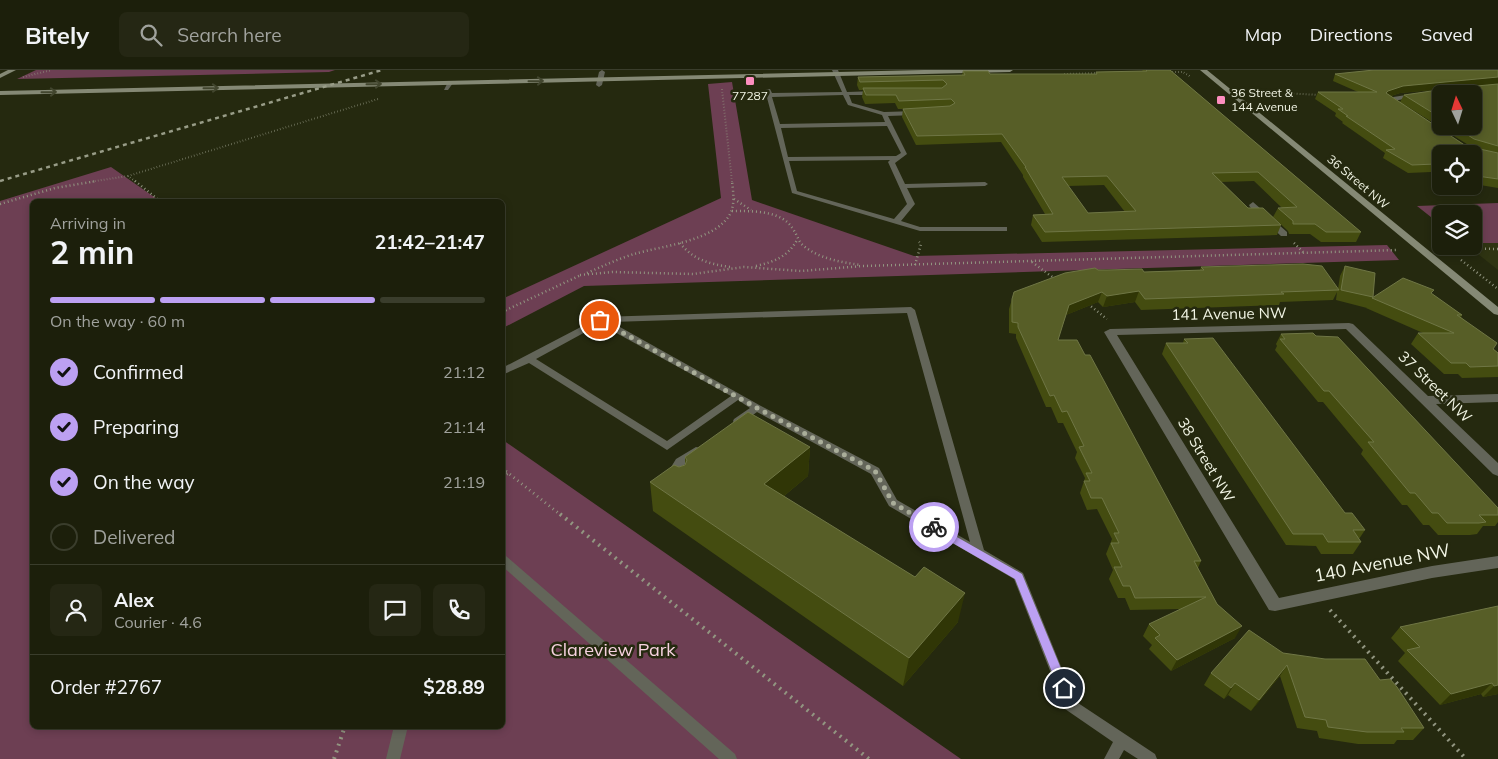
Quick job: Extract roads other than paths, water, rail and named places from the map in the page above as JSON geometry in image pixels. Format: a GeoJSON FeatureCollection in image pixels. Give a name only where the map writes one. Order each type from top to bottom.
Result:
{"type":"FeatureCollection","features":[{"type":"Feature","properties":{"kind":"main road"},"geometry":{"type":"LineString","coordinates":[[0,76],[14,70]]}},
{"type":"Feature","properties":{"kind":"main road"},"geometry":{"type":"LineString","coordinates":[[0,85],[600,79],[677,70]]}},
{"type":"Feature","properties":{"kind":"main road"},"geometry":{"type":"LineString","coordinates":[[0,93],[448,86],[600,79],[835,72],[1010,70]]}},
{"type":"Feature","properties":{"kind":"main road","name":"36 Street NW"},"geometry":{"type":"LineString","coordinates":[[1203,70],[1498,312]]}},
{"type":"Feature","properties":{"kind":"street"},"geometry":{"type":"LineString","coordinates":[[1408,114],[1392,104],[1389,99],[1429,94]]}},
{"type":"Feature","properties":{"kind":"street"},"geometry":{"type":"LineString","coordinates":[[1254,205],[1284,234]]}},
{"type":"Feature","properties":{"kind":"street","name":"141 Avenue NW"},"geometry":{"type":"LineString","coordinates":[[1110,332],[1349,326]]}},
{"type":"Feature","properties":{"kind":"street","name":"37 Street NW"},"geometry":{"type":"LineString","coordinates":[[1349,326],[1498,471]]}},
{"type":"Feature","properties":{"kind":"street","name":"38 Street NW"},"geometry":{"type":"LineString","coordinates":[[1110,332],[1275,605]]}},
{"type":"Feature","properties":{"kind":"street"},"geometry":{"type":"LineString","coordinates":[[1426,400],[1498,398]]}},
{"type":"Feature","properties":{"kind":"street","name":"140 Avenue NW"},"geometry":{"type":"LineString","coordinates":[[1275,605],[1432,572],[1498,562]]}},
{"type":"Feature","properties":{"kind":"lane"},"geometry":{"type":"LineString","coordinates":[[835,72],[850,104],[884,114],[921,113]]}},
{"type":"Feature","properties":{"kind":"lane"},"geometry":{"type":"LineString","coordinates":[[884,93],[768,93],[794,192],[920,230],[1004,229]]}},
{"type":"Feature","properties":{"kind":"lane"},"geometry":{"type":"LineString","coordinates":[[884,114],[904,154],[891,162],[911,204],[896,222]]}},
{"type":"Feature","properties":{"kind":"lane"},"geometry":{"type":"LineString","coordinates":[[777,126],[889,124]]}},
{"type":"Feature","properties":{"kind":"lane"},"geometry":{"type":"LineString","coordinates":[[786,160],[897,158]]}},
{"type":"Feature","properties":{"kind":"lane"},"geometry":{"type":"LineString","coordinates":[[902,186],[985,184]]}},
{"type":"Feature","properties":{"kind":"lane"},"geometry":{"type":"LineString","coordinates":[[505,370],[600,320],[910,310],[979,554]]}},
{"type":"Feature","properties":{"kind":"lane"},"geometry":{"type":"LineString","coordinates":[[600,320],[757,408],[875,471],[893,503],[1019,576],[1070,705],[1150,759]]}},
{"type":"Feature","properties":{"kind":"lane"},"geometry":{"type":"LineString","coordinates":[[529,358],[667,446],[738,396]]}},
{"type":"Feature","properties":{"kind":"lane"},"geometry":{"type":"LineString","coordinates":[[726,429],[757,408]]}},
{"type":"Feature","properties":{"kind":"lane"},"geometry":{"type":"LineString","coordinates":[[673,486],[670,475],[680,462],[703,446]]}},
{"type":"Feature","properties":{"kind":"lane"},"geometry":{"type":"LineString","coordinates":[[505,562],[730,759]]}},
{"type":"Feature","properties":{"kind":"lane"},"geometry":{"type":"LineString","coordinates":[[393,759],[400,729]]}},
{"type":"Feature","properties":{"kind":"lane"},"geometry":{"type":"LineString","coordinates":[[1111,759],[1122,740]]}},
{"type":"Feature","properties":{"kind":"railway"},"geometry":{"type":"LineString","coordinates":[[0,181],[382,70]]}},
{"type":"Feature","properties":{"kind":"place","name":"77287"},"geometry":{"type":"Point","coordinates":[750,81]}},
{"type":"Feature","properties":{"kind":"place","name":"36 Street & 144 Avenue"},"geometry":{"type":"Point","coordinates":[1221,100]}},
{"type":"Feature","properties":{"kind":"park label","name":"Clareview Park"},"geometry":{"type":"Point","coordinates":[613,650]}}]}
